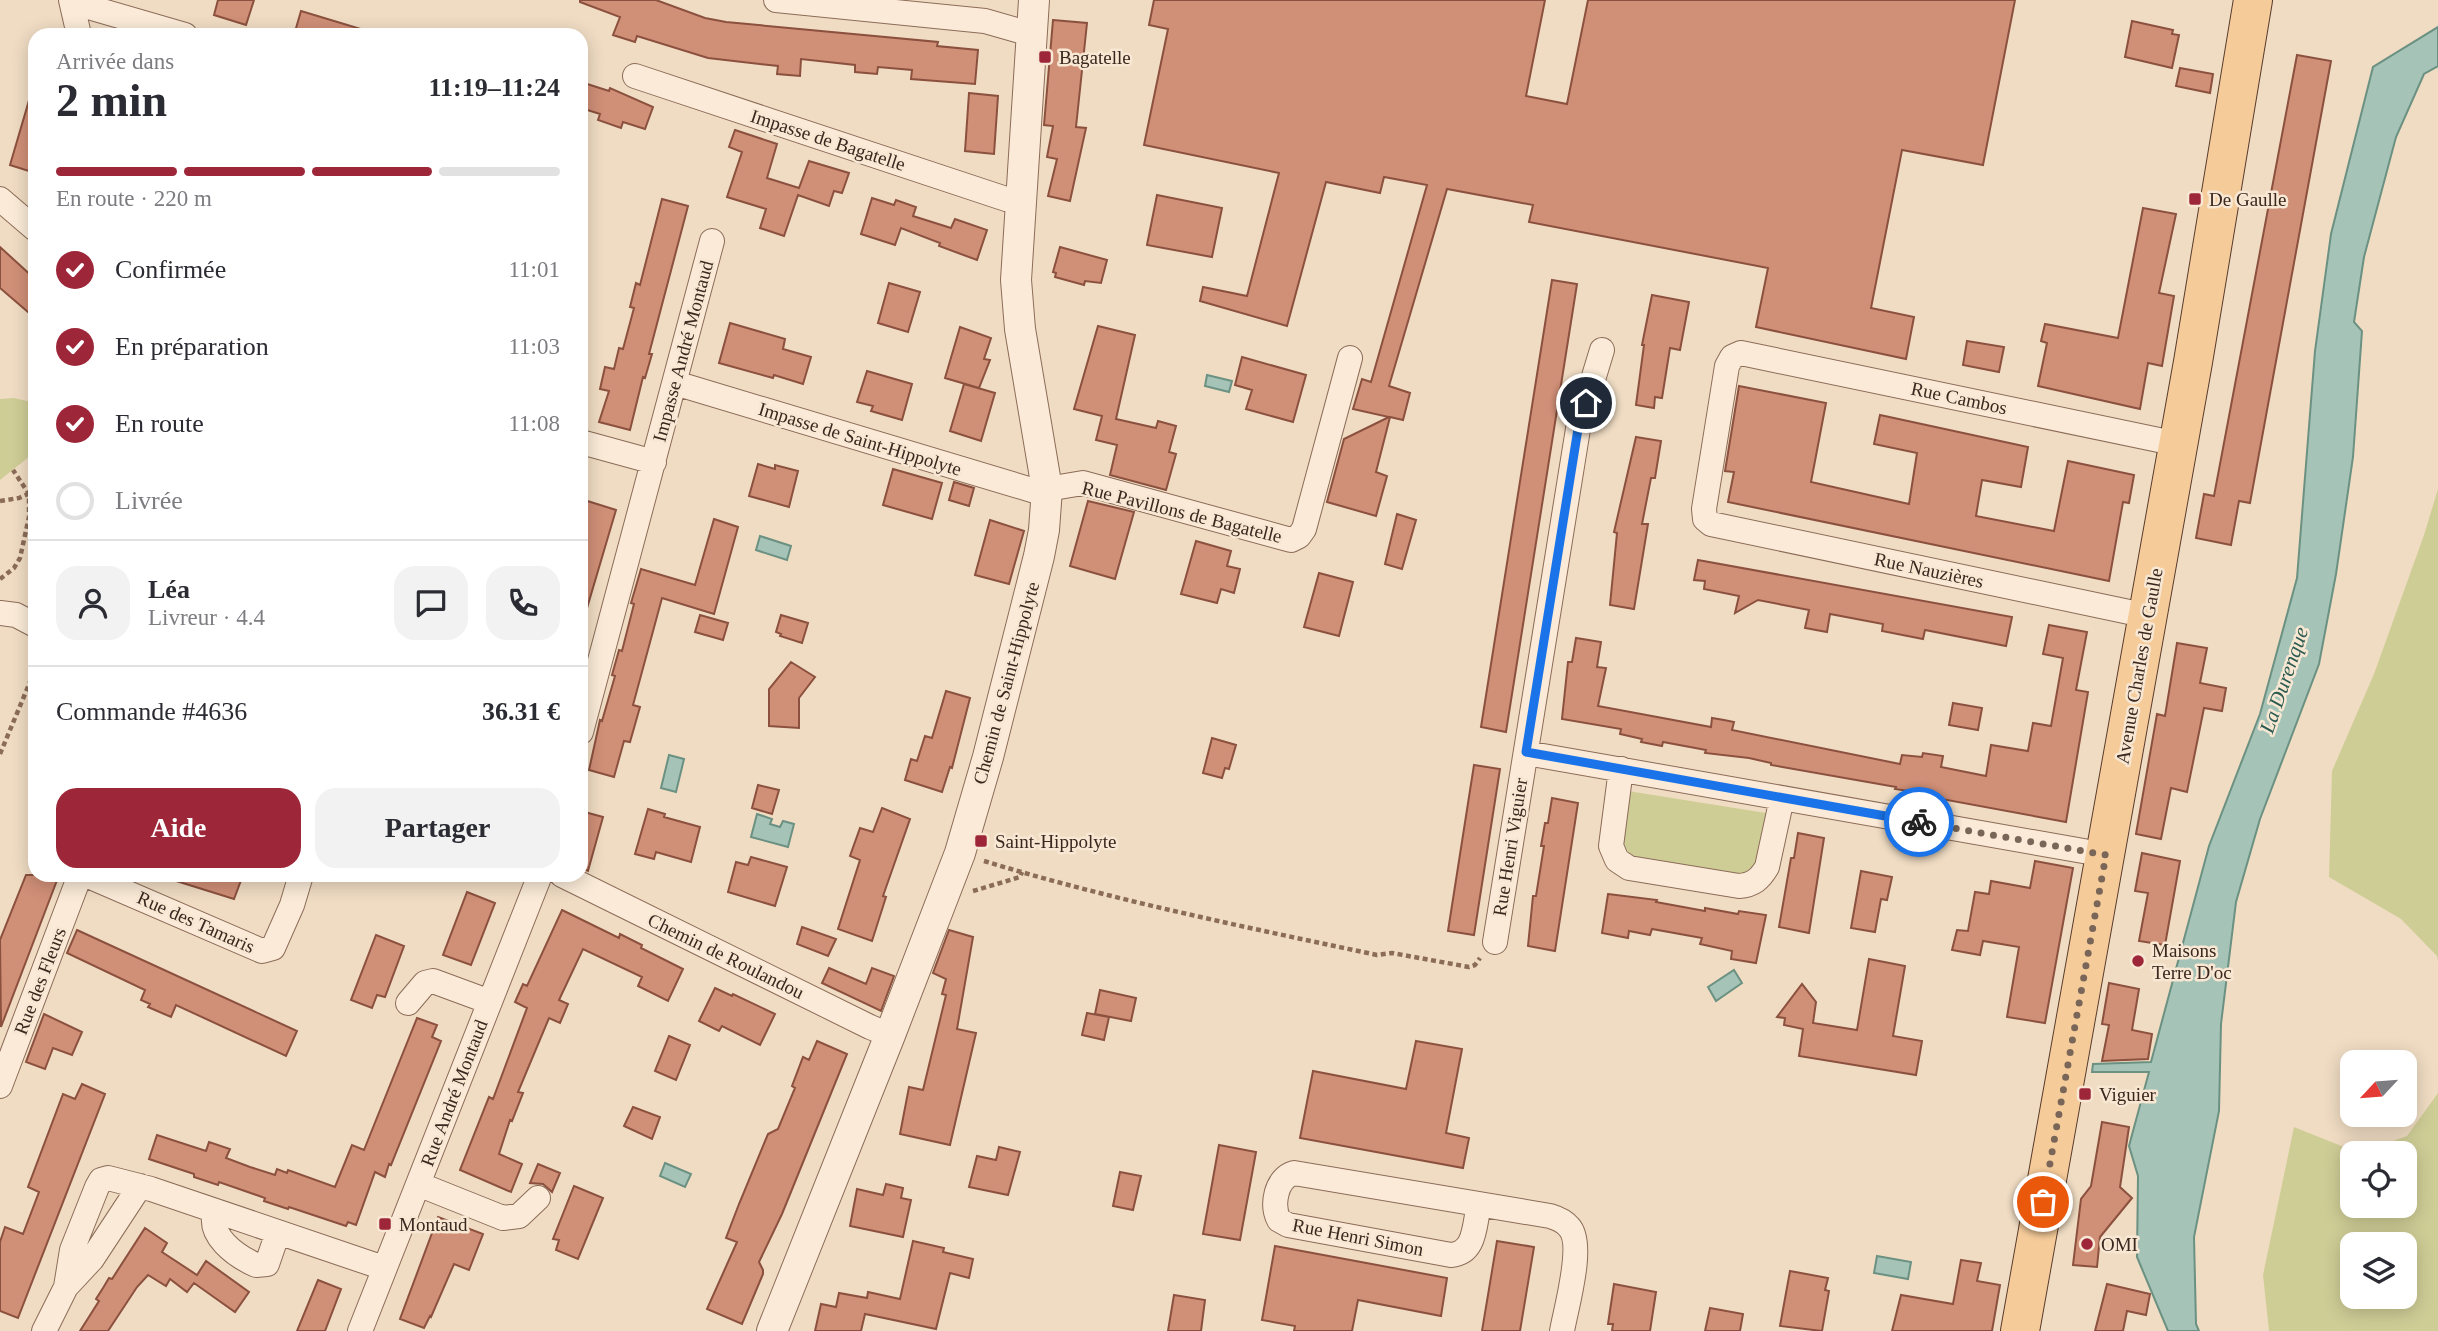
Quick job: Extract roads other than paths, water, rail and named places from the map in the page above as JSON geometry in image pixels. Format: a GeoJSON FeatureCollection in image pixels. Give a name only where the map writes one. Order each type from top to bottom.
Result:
{"type":"FeatureCollection","features":[{"type":"Feature","properties":{"kind":"main road","name":"Avenue Charles de Gaulle"},"geometry":{"type":"LineString","coordinates":[[2020,1331],[2148,616],[2253,0]]}},
{"type":"Feature","properties":{"kind":"street"},"geometry":{"type":"LineString","coordinates":[[776,0],[921,7],[1032,32]]}},
{"type":"Feature","properties":{"kind":"street","name":"Chemin de Saint-Hippolyte"},"geometry":{"type":"LineString","coordinates":[[772,1331],[960,853],[988,757],[1039,556],[1044,530],[1046,489],[1017,307],[1016,280],[1034,0]]}},
{"type":"Feature","properties":{"kind":"street"},"geometry":{"type":"LineString","coordinates":[[77,28],[72,4],[161,28]]}},
{"type":"Feature","properties":{"kind":"street","name":"Impasse de Bagatelle"},"geometry":{"type":"LineString","coordinates":[[635,76],[1006,199],[1020,200]]}},
{"type":"Feature","properties":{"kind":"street"},"geometry":{"type":"LineString","coordinates":[[0,199],[28,223]]}},
{"type":"Feature","properties":{"kind":"street","name":"Impasse André Montaud"},"geometry":{"type":"LineString","coordinates":[[588,706],[712,241]]}},
{"type":"Feature","properties":{"kind":"street","name":"Rue Henri Viguier"},"geometry":{"type":"LineString","coordinates":[[1495,942],[1578,429],[1602,350]]}},
{"type":"Feature","properties":{"kind":"street","name":"Rue Cambos"},"geometry":{"type":"LineString","coordinates":[[1711,524],[1705,519],[1704,509],[1727,366],[1732,356],[1741,352],[2178,444]]}},
{"type":"Feature","properties":{"kind":"street","name":"Rue Pavillons de Bagatelle"},"geometry":{"type":"LineString","coordinates":[[1046,489],[1083,483],[1291,540],[1299,536],[1304,529],[1350,358]]}},
{"type":"Feature","properties":{"kind":"street","name":"Impasse de Saint-Hippolyte"},"geometry":{"type":"LineString","coordinates":[[675,383],[1035,491],[1046,489]]}},
{"type":"Feature","properties":{"kind":"street","name":"Impasse André Montaud"},"geometry":{"type":"LineString","coordinates":[[588,444],[654,462]]}},
{"type":"Feature","properties":{"kind":"street","name":"Rue Nauzières"},"geometry":{"type":"LineString","coordinates":[[1711,524],[2148,616]]}},
{"type":"Feature","properties":{"kind":"street"},"geometry":{"type":"LineString","coordinates":[[0,613],[16,615],[28,621]]}},
{"type":"Feature","properties":{"kind":"street","name":"Rue Henri Viguier"},"geometry":{"type":"LineString","coordinates":[[1526,752],[2106,855]]}},
{"type":"Feature","properties":{"kind":"street"},"geometry":{"type":"LineString","coordinates":[[1621,769],[1611,846],[1617,860],[1629,868],[1747,886],[1762,876],[1767,867],[1782,798]]}},
{"type":"Feature","properties":{"kind":"street","name":"Rue des Fleurs"},"geometry":{"type":"LineString","coordinates":[[0,1086],[77,882]]}},
{"type":"Feature","properties":{"kind":"street","name":"Rue des Tamaris"},"geometry":{"type":"LineString","coordinates":[[102,882],[262,951],[273,948],[299,882]]}},
{"type":"Feature","properties":{"kind":"street","name":"Rue André Montaud"},"geometry":{"type":"LineString","coordinates":[[359,1331],[537,882]]}},
{"type":"Feature","properties":{"kind":"street","name":"Chemin de Roulandou"},"geometry":{"type":"LineString","coordinates":[[576,882],[890,1035]]}},
{"type":"Feature","properties":{"kind":"street","name":"Rue André Montaud"},"geometry":{"type":"LineString","coordinates":[[408,1003],[425,983],[433,981],[490,1002]]}},
{"type":"Feature","properties":{"kind":"street","name":"Rue Henri Simon"},"geometry":{"type":"LineString","coordinates":[[1479,1205],[1469,1247],[1464,1252],[1451,1255],[1289,1225],[1279,1220],[1275,1211],[1280,1183],[1287,1175],[1294,1173],[1550,1216],[1569,1226],[1577,1245],[1562,1331]]}},
{"type":"Feature","properties":{"kind":"street"},"geometry":{"type":"LineString","coordinates":[[66,1287],[72,1250],[99,1182],[108,1178],[140,1186],[384,1268]]}},
{"type":"Feature","properties":{"kind":"street","name":"Rue André Montaud"},"geometry":{"type":"LineString","coordinates":[[418,1184],[503,1218],[519,1216],[538,1198]]}},
{"type":"Feature","properties":{"kind":"street"},"geometry":{"type":"LineString","coordinates":[[44,1331],[66,1287],[92,1259],[140,1186]]}},
{"type":"Feature","properties":{"kind":"street"},"geometry":{"type":"LineString","coordinates":[[216,1211],[212,1220],[222,1241],[256,1265],[267,1264],[278,1232]]}},
{"type":"Feature","properties":{"kind":"water","name":"La Durenque"},"geometry":{"type":"Polygon","coordinates":[[[2438,27],[2438,66],[2424,74],[2396,137],[2364,257],[2354,322],[2362,331],[2353,457],[2336,574],[2319,664],[2260,819],[2236,902],[2221,1024],[2219,1111],[2194,1237],[2196,1324],[2199,1331],[2168,1331],[2137,1257],[2138,1176],[2129,1146],[2149,1072],[2092,1072],[2093,1064],[2151,1062],[2209,846],[2260,714],[2297,578],[2315,351],[2331,234],[2373,67],[2438,27]]]}},
{"type":"Feature","properties":{"kind":"water"},"geometry":{"type":"Polygon","coordinates":[[[1207,375],[1232,381],[1229,392],[1205,386],[1207,375]]]}},
{"type":"Feature","properties":{"kind":"water"},"geometry":{"type":"Polygon","coordinates":[[[760,536],[791,546],[787,560],[756,550],[760,536]]]}},
{"type":"Feature","properties":{"kind":"water"},"geometry":{"type":"Polygon","coordinates":[[[669,755],[684,759],[676,792],[661,788],[669,755]]]}},
{"type":"Feature","properties":{"kind":"water"},"geometry":{"type":"Polygon","coordinates":[[[757,814],[772,819],[770,824],[780,827],[783,821],[794,824],[788,847],[751,837],[757,814]]]}},
{"type":"Feature","properties":{"kind":"water"},"geometry":{"type":"Polygon","coordinates":[[[1734,970],[1742,983],[1716,1001],[1708,987],[1734,970]]]}},
{"type":"Feature","properties":{"kind":"water"},"geometry":{"type":"Polygon","coordinates":[[[665,1163],[691,1174],[685,1187],[660,1176],[665,1163]]]}},
{"type":"Feature","properties":{"kind":"water"},"geometry":{"type":"Polygon","coordinates":[[[1877,1256],[1911,1262],[1908,1279],[1874,1273],[1877,1256]]]}},
{"type":"Feature","properties":{"kind":"place","name":"Bagatelle"},"geometry":{"type":"Point","coordinates":[1045,57]}},
{"type":"Feature","properties":{"kind":"place","name":"De Gaulle"},"geometry":{"type":"Point","coordinates":[2195,199]}},
{"type":"Feature","properties":{"kind":"place","name":"Saint-Hippolyte"},"geometry":{"type":"Point","coordinates":[981,841]}},
{"type":"Feature","properties":{"kind":"place","name":"Maisons Terre D'oc"},"geometry":{"type":"Point","coordinates":[2138,961]}},
{"type":"Feature","properties":{"kind":"place","name":"Viguier"},"geometry":{"type":"Point","coordinates":[2085,1094]}},
{"type":"Feature","properties":{"kind":"place","name":"Montaud"},"geometry":{"type":"Point","coordinates":[385,1224]}},
{"type":"Feature","properties":{"kind":"place","name":"OMI"},"geometry":{"type":"Point","coordinates":[2087,1244]}}]}
